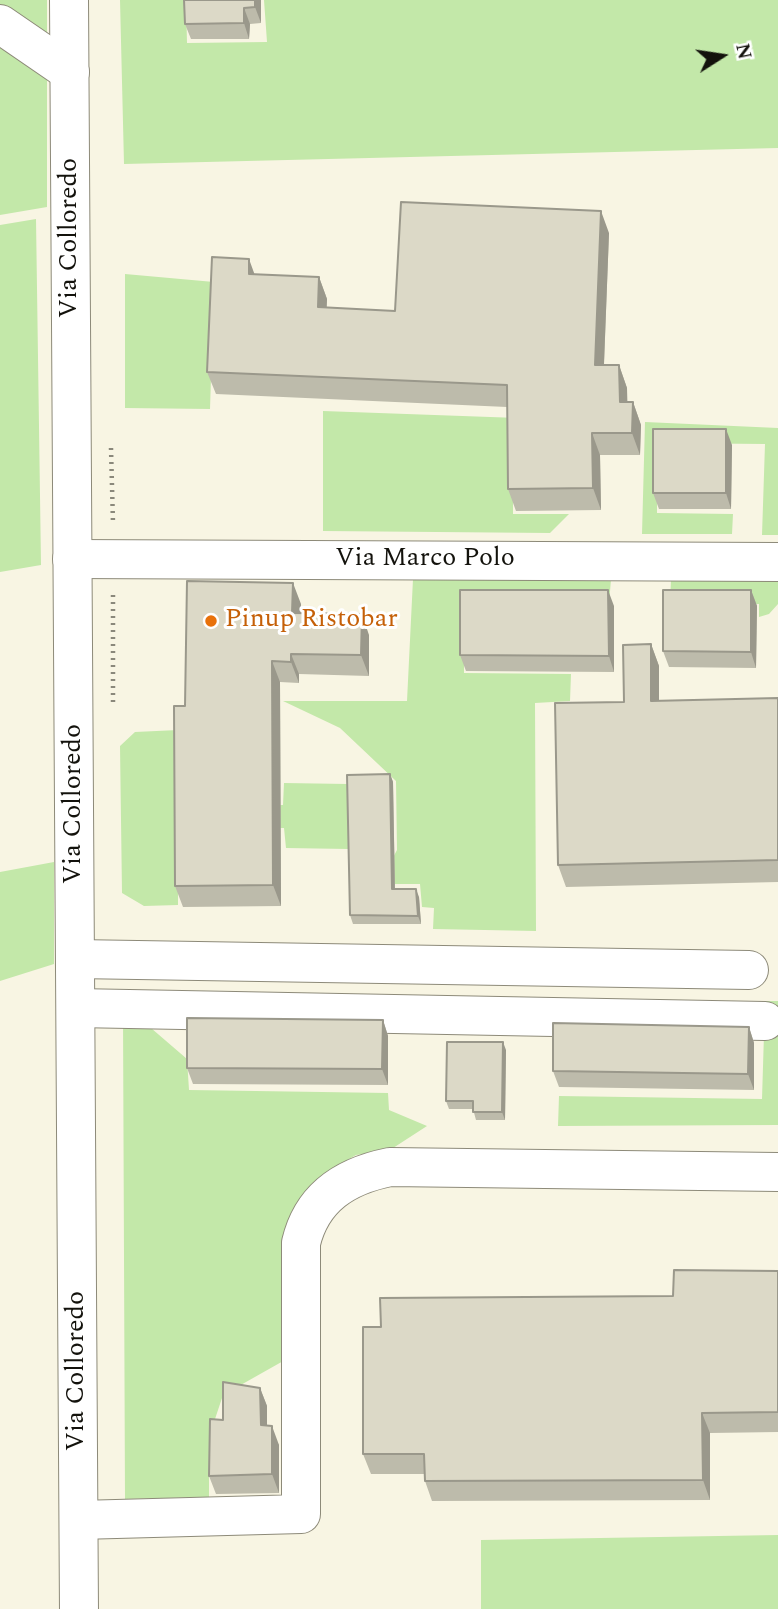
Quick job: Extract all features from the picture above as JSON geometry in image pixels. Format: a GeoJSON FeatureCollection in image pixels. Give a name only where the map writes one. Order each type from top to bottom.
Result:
{"type":"FeatureCollection","features":[{"type":"Feature","properties":{"kind":"main road","name":"Via Colloredo"},"geometry":{"type":"LineString","coordinates":[[69,0],[79,1609]]}},
{"type":"Feature","properties":{"kind":"main road"},"geometry":{"type":"LineString","coordinates":[[0,24],[70,72]]}},
{"type":"Feature","properties":{"kind":"main road","name":"Via Marco Polo"},"geometry":{"type":"LineString","coordinates":[[72,559],[778,562]]}},
{"type":"Feature","properties":{"kind":"main road"},"geometry":{"type":"LineString","coordinates":[[76,959],[749,970]]}},
{"type":"Feature","properties":{"kind":"main road"},"geometry":{"type":"LineString","coordinates":[[76,1008],[765,1021]]}},
{"type":"Feature","properties":{"kind":"main road"},"geometry":{"type":"LineString","coordinates":[[79,1520],[302,1514],[301,1243],[306,1224],[316,1207],[340,1184],[370,1171],[390,1167],[778,1171]]}},
{"type":"Feature","properties":{"kind":"green space"},"geometry":{"type":"Polygon","coordinates":[[[0,0],[47,0],[47,207],[0,215],[0,0]]]}},
{"type":"Feature","properties":{"kind":"green space"},"geometry":{"type":"Polygon","coordinates":[[[120,0],[186,0],[187,43],[267,42],[264,0],[778,0],[778,148],[124,164],[120,0]]]}},
{"type":"Feature","properties":{"kind":"green space"},"geometry":{"type":"Polygon","coordinates":[[[36,219],[41,565],[0,572],[0,225],[36,219]]]}},
{"type":"Feature","properties":{"kind":"green space"},"geometry":{"type":"Polygon","coordinates":[[[125,274],[214,282],[210,409],[125,408],[125,274]]]}},
{"type":"Feature","properties":{"kind":"green space"},"geometry":{"type":"Polygon","coordinates":[[[323,411],[546,419],[513,440],[513,514],[569,514],[550,533],[323,531],[323,411]]]}},
{"type":"Feature","properties":{"kind":"green space"},"geometry":{"type":"Polygon","coordinates":[[[645,422],[778,428],[778,535],[762,535],[765,444],[657,443],[657,513],[733,514],[732,534],[642,534],[645,422]]]}},
{"type":"Feature","properties":{"kind":"green space"},"geometry":{"type":"Polygon","coordinates":[[[413,579],[611,579],[609,604],[464,604],[464,673],[571,674],[570,701],[535,703],[536,931],[433,929],[434,908],[422,907],[420,884],[379,884],[397,850],[396,781],[340,728],[283,701],[407,701],[413,579]]]}},
{"type":"Feature","properties":{"kind":"green space"},"geometry":{"type":"Polygon","coordinates":[[[671,579],[778,579],[778,604],[769,614],[759,617],[759,604],[670,604],[671,579]]]}},
{"type":"Feature","properties":{"kind":"green space"},"geometry":{"type":"Polygon","coordinates":[[[178,730],[179,806],[283,805],[284,783],[348,784],[348,849],[286,848],[284,828],[178,829],[178,905],[144,906],[122,893],[120,746],[135,732],[178,730]]]}},
{"type":"Feature","properties":{"kind":"green space"},"geometry":{"type":"Polygon","coordinates":[[[54,862],[54,964],[0,981],[0,872],[54,862]]]}},
{"type":"Feature","properties":{"kind":"green space"},"geometry":{"type":"Polygon","coordinates":[[[765,1001],[778,1001],[778,1125],[558,1126],[559,1096],[762,1099],[765,1001]]]}},
{"type":"Feature","properties":{"kind":"green space"},"geometry":{"type":"Polygon","coordinates":[[[123,1016],[144,1022],[187,1059],[189,1090],[388,1093],[389,1110],[427,1126],[390,1150],[356,1155],[332,1169],[285,1360],[223,1395],[209,1437],[209,1497],[125,1499],[123,1016]]]}},
{"type":"Feature","properties":{"kind":"green space"},"geometry":{"type":"Polygon","coordinates":[[[778,1535],[778,1609],[481,1609],[481,1540],[778,1535]]]}},
{"type":"Feature","properties":{"kind":"building"},"geometry":{"type":"Polygon","coordinates":[[[184,0],[255,0],[255,7],[244,8],[244,23],[185,24],[184,0]]]}},
{"type":"Feature","properties":{"kind":"building"},"geometry":{"type":"Polygon","coordinates":[[[401,202],[601,211],[595,365],[619,365],[620,402],[633,402],[632,433],[592,433],[593,488],[508,489],[507,385],[207,372],[212,257],[249,259],[249,274],[319,277],[318,307],[395,311],[401,202]]]}},
{"type":"Feature","properties":{"kind":"building"},"geometry":{"type":"Polygon","coordinates":[[[653,429],[726,429],[726,493],[653,493],[653,429]]]}},
{"type":"Feature","properties":{"kind":"building"},"geometry":{"type":"Polygon","coordinates":[[[187,581],[293,583],[292,613],[362,614],[361,655],[291,654],[291,662],[272,661],[273,885],[175,886],[174,706],[185,706],[187,581]]]}},
{"type":"Feature","properties":{"kind":"building"},"geometry":{"type":"Polygon","coordinates":[[[460,590],[608,590],[609,656],[460,655],[460,590]]]}},
{"type":"Feature","properties":{"kind":"building"},"geometry":{"type":"Polygon","coordinates":[[[663,590],[751,590],[751,652],[663,651],[663,590]]]}},
{"type":"Feature","properties":{"kind":"building"},"geometry":{"type":"Polygon","coordinates":[[[651,644],[651,701],[778,698],[778,860],[558,865],[555,703],[624,702],[623,645],[651,644]]]}},
{"type":"Feature","properties":{"kind":"building"},"geometry":{"type":"Polygon","coordinates":[[[390,774],[392,889],[416,889],[418,916],[350,915],[347,775],[390,774]]]}},
{"type":"Feature","properties":{"kind":"building"},"geometry":{"type":"Polygon","coordinates":[[[187,1018],[383,1020],[382,1069],[187,1068],[187,1018]]]}},
{"type":"Feature","properties":{"kind":"building"},"geometry":{"type":"Polygon","coordinates":[[[553,1023],[749,1027],[748,1074],[553,1071],[553,1023]]]}},
{"type":"Feature","properties":{"kind":"building"},"geometry":{"type":"Polygon","coordinates":[[[447,1042],[503,1042],[502,1112],[473,1112],[473,1101],[446,1101],[447,1042]]]}},
{"type":"Feature","properties":{"kind":"building"},"geometry":{"type":"Polygon","coordinates":[[[674,1270],[778,1271],[778,1412],[702,1413],[703,1480],[425,1481],[424,1454],[363,1454],[363,1327],[381,1327],[380,1298],[673,1296],[674,1270]]]}},
{"type":"Feature","properties":{"kind":"building"},"geometry":{"type":"Polygon","coordinates":[[[223,1382],[260,1388],[261,1425],[272,1426],[272,1474],[209,1476],[210,1419],[223,1420],[223,1382]]]}},
{"type":"Feature","properties":{"kind":"place","name":"Pinup Ristobar"},"geometry":{"type":"Point","coordinates":[211,621]}}]}
